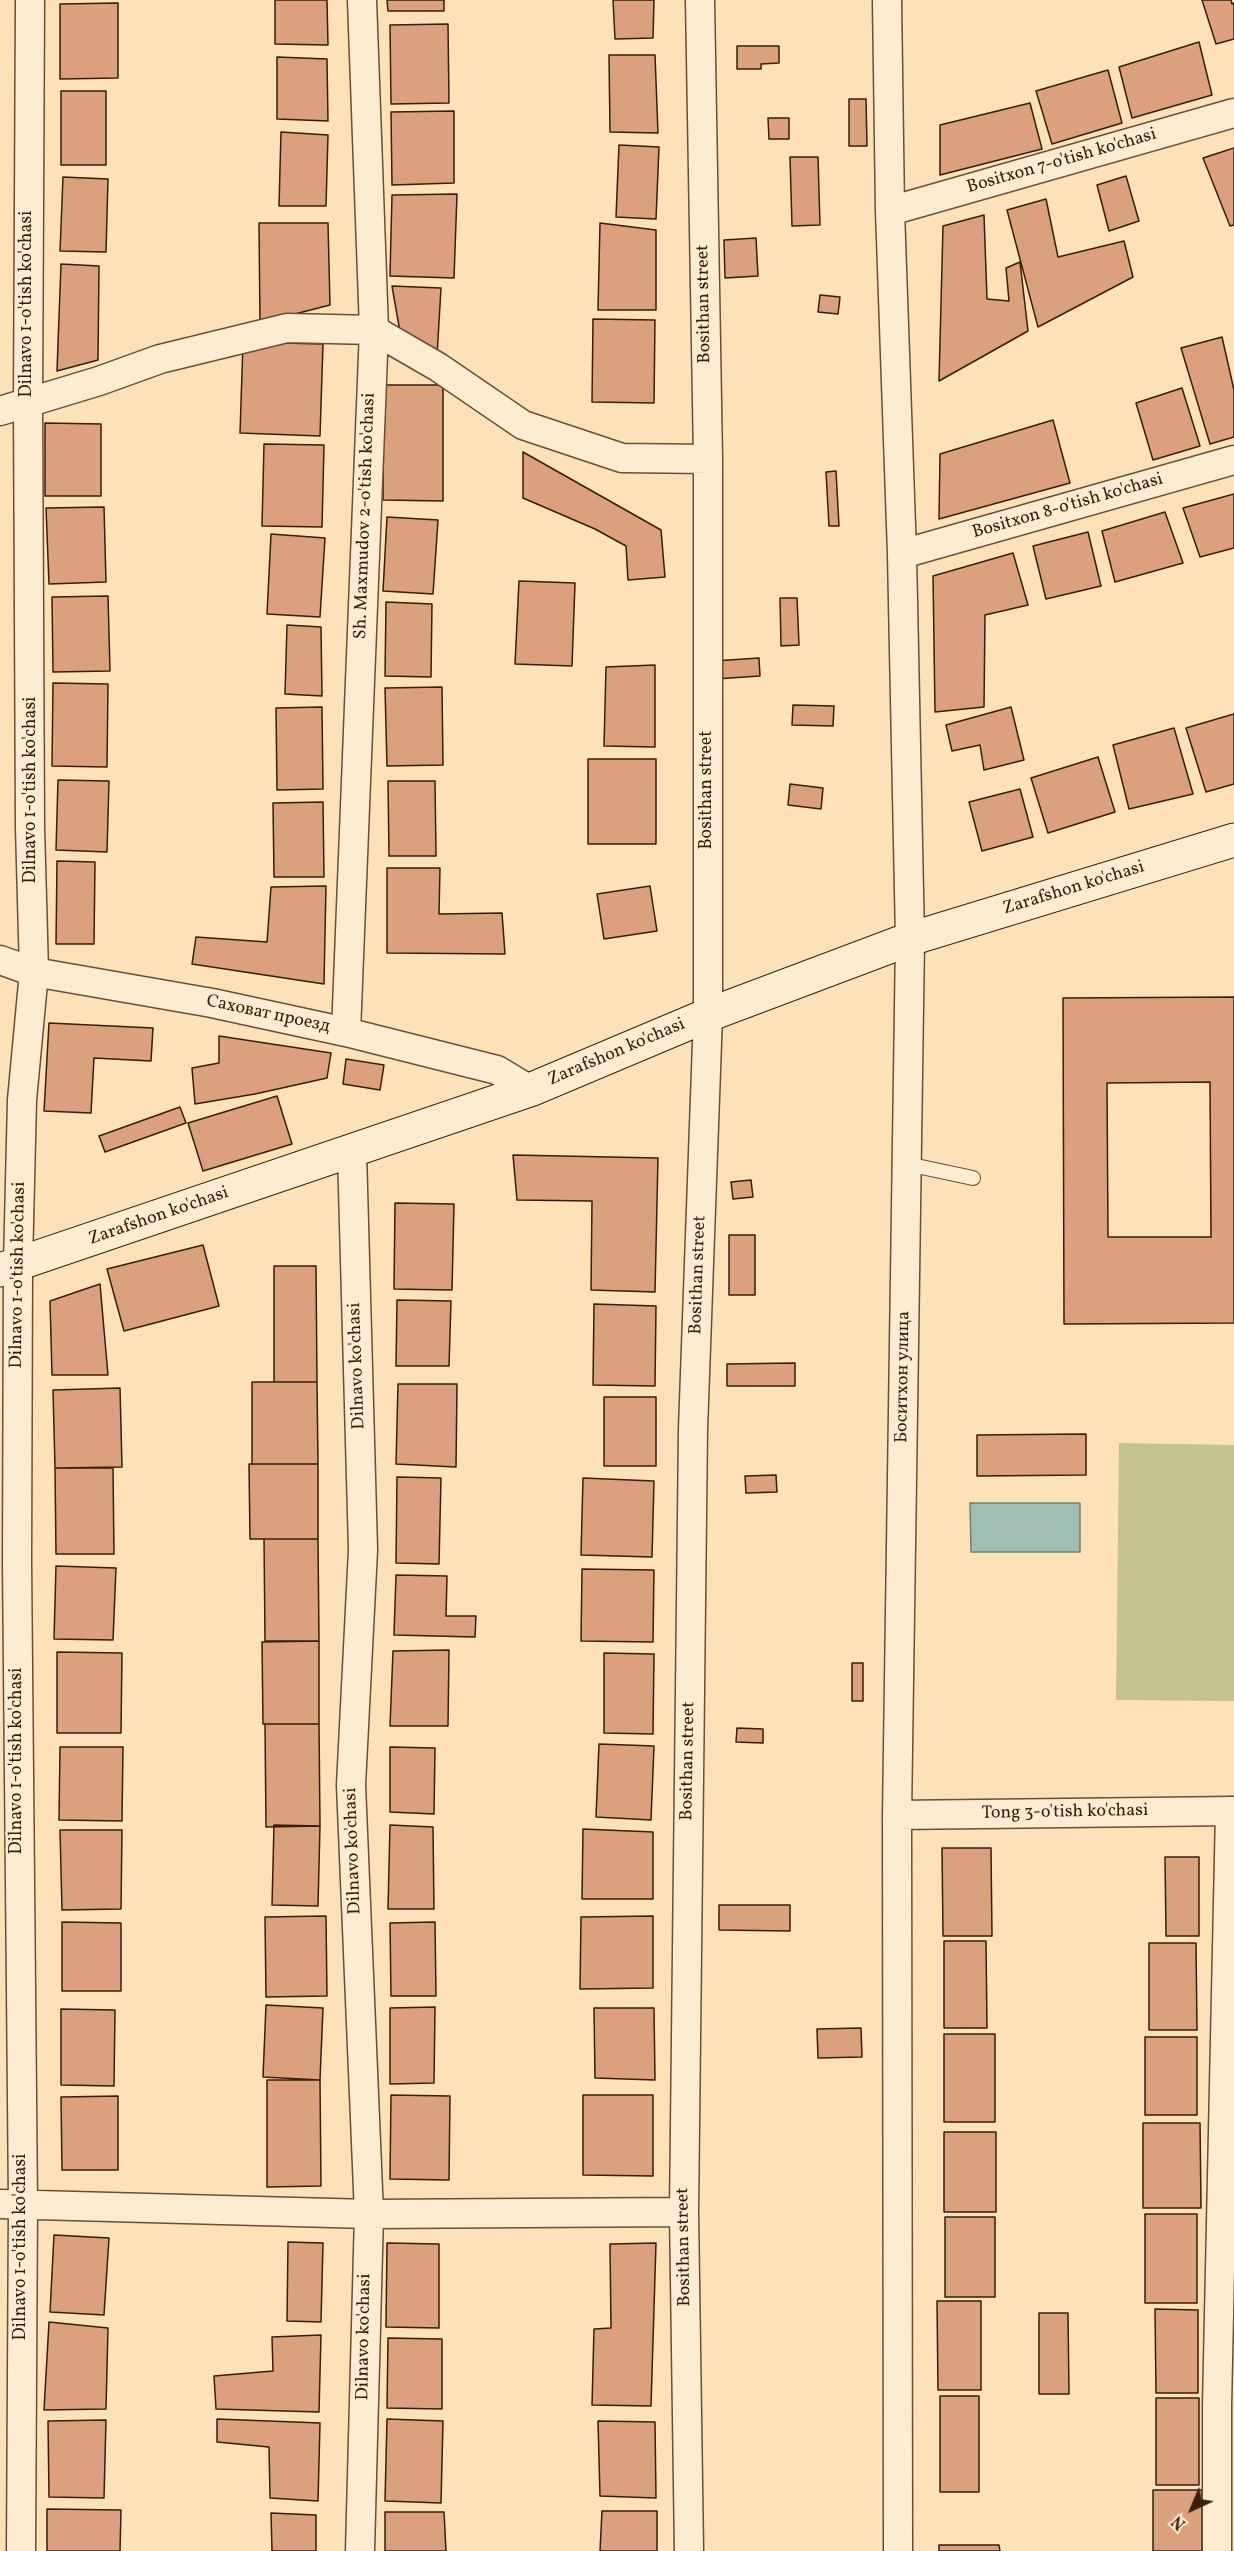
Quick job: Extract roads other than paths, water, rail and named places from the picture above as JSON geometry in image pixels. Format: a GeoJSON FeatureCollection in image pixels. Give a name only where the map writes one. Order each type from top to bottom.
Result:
{"type":"FeatureCollection","features":[{"type":"Feature","properties":{"kind":"street","name":"Dilnavo 1-o'tish ko'chasi"},"geometry":{"type":"LineString","coordinates":[[21,2551],[11,2204],[17,1574],[9,1267],[34,972],[30,827],[28,404],[30,0]]}},
{"type":"Feature","properties":{"kind":"street","name":"Sh. Maxmudov 2-o'tish ko'chasi"},"geometry":{"type":"LineString","coordinates":[[346,1032],[374,330],[362,0]]}},
{"type":"Feature","properties":{"kind":"street","name":"Bosithan street"},"geometry":{"type":"LineString","coordinates":[[689,2551],[684,2212],[693,1429],[708,1015],[708,459],[700,0]]}},
{"type":"Feature","properties":{"kind":"street"},"geometry":{"type":"LineString","coordinates":[[887,0],[890,211],[902,554],[910,939]]}},
{"type":"Feature","properties":{"kind":"street","name":"Bositxon 7-o'tish ko'chasi"},"geometry":{"type":"LineString","coordinates":[[890,211],[1234,113]]}},
{"type":"Feature","properties":{"kind":"street"},"geometry":{"type":"LineString","coordinates":[[0,411],[28,404],[160,359],[286,328],[374,330],[438,368],[523,425],[622,458],[708,459]]}},
{"type":"Feature","properties":{"kind":"street","name":"Bositxon 8-o'tish ko'chasi"},"geometry":{"type":"LineString","coordinates":[[902,554],[1234,460]]}},
{"type":"Feature","properties":{"kind":"street","name":"Zarafshon ko'chasi"},"geometry":{"type":"LineString","coordinates":[[9,1267],[530,1090],[708,1015],[910,939],[1234,840]]}},
{"type":"Feature","properties":{"kind":"street","name":"Боситхон улица"},"geometry":{"type":"LineString","coordinates":[[897,1815],[910,939]]}},
{"type":"Feature","properties":{"kind":"street","name":"Саховат проезд"},"geometry":{"type":"LineString","coordinates":[[0,960],[34,972],[212,1003],[346,1032],[497,1071],[530,1090]]}},
{"type":"Feature","properties":{"kind":"street","name":"Dilnavo ko'chasi"},"geometry":{"type":"LineString","coordinates":[[352,1152],[363,1550],[351,1785],[369,2214],[360,2551]]}},
{"type":"Feature","properties":{"kind":"street"},"geometry":{"type":"LineString","coordinates":[[1217,2551],[1217,2406],[1232,1811]]}},
{"type":"Feature","properties":{"kind":"street","name":"Tong 3-o'tish ko'chasi"},"geometry":{"type":"LineString","coordinates":[[897,1815],[1232,1811]]}},
{"type":"Feature","properties":{"kind":"street"},"geometry":{"type":"LineString","coordinates":[[897,1815],[898,2551]]}},
{"type":"Feature","properties":{"kind":"street"},"geometry":{"type":"LineString","coordinates":[[11,2204],[369,2214],[684,2212]]}},
{"type":"Feature","properties":{"kind":"lane"},"geometry":{"type":"LineString","coordinates":[[907,1164],[973,1178]]}},
{"type":"Feature","properties":{"kind":"water"},"geometry":{"type":"Polygon","coordinates":[[[970,1503],[1080,1503],[1080,1552],[971,1552],[970,1503]]]}}]}
